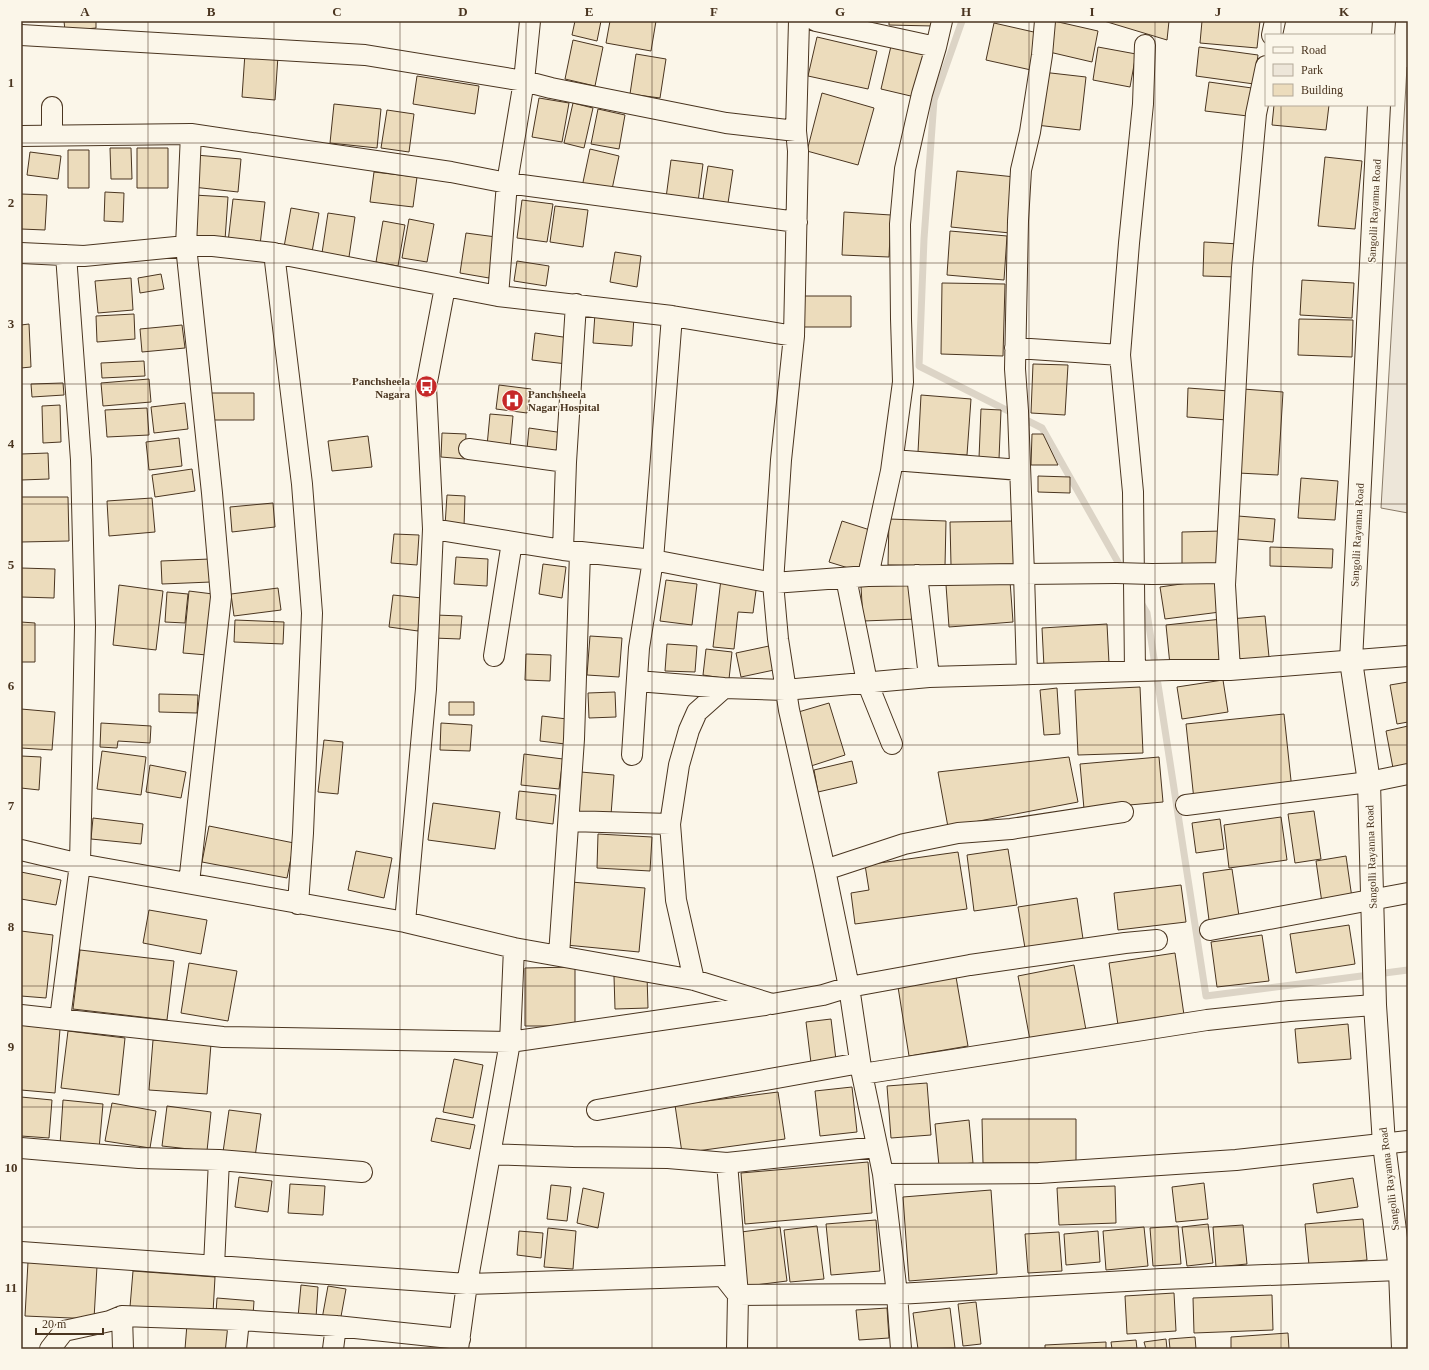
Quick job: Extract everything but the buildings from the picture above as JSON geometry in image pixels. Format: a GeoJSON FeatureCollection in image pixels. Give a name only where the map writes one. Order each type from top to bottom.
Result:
{"type":"FeatureCollection","features":[{"type":"Feature","properties":{"kind":"street"},"geometry":{"type":"LineString","coordinates":[[498,296],[507,183],[524,81],[530,21]]}},
{"type":"Feature","properties":{"kind":"street"},"geometry":{"type":"LineString","coordinates":[[799,21],[796,131],[798,151],[794,336],[781,460],[773,583],[778,639],[785,690],[849,987],[861,1068],[883,1174],[897,1294],[900,1349]]}},
{"type":"Feature","properties":{"kind":"street"},"geometry":{"type":"LineString","coordinates":[[816,21],[936,48]]}},
{"type":"Feature","properties":{"kind":"street"},"geometry":{"type":"LineString","coordinates":[[868,576],[893,460],[904,382],[901,319],[900,224],[905,169],[922,94],[936,48],[942,21]]}},
{"type":"Feature","properties":{"kind":"street"},"geometry":{"type":"LineString","coordinates":[[1027,674],[1019,419],[1015,369],[1017,236],[1022,170],[1030,132],[1042,55],[1045,21]]}},
{"type":"Feature","properties":{"kind":"street"},"geometry":{"type":"LineString","coordinates":[[1272,34],[1275,21]]}},
{"type":"Feature","properties":{"kind":"street"},"geometry":{"type":"LineString","coordinates":[[1383,34],[1384,21]]}},
{"type":"Feature","properties":{"kind":"street"},"geometry":{"type":"LineString","coordinates":[[21,35],[365,56],[524,81],[726,123],[796,131]]}},
{"type":"Feature","properties":{"kind":"street"},"geometry":{"type":"LineString","coordinates":[[1136,672],[1133,492],[1120,355],[1143,104],[1145,45]]}},
{"type":"Feature","properties":{"kind":"street"},"geometry":{"type":"LineString","coordinates":[[1230,670],[1225,573],[1242,268],[1256,114],[1265,71]]}},
{"type":"Feature","properties":{"kind":"street","name":"Sangolli Rayanna Road"},"geometry":{"type":"LineString","coordinates":[[1379,106],[1351,662],[1369,782],[1375,995],[1384,1144],[1400,1270],[1403,1349]]}},
{"type":"Feature","properties":{"kind":"street"},"geometry":{"type":"LineString","coordinates":[[52,107],[52,135]]}},
{"type":"Feature","properties":{"kind":"street"},"geometry":{"type":"LineString","coordinates":[[21,136],[191,134],[450,172],[507,183],[797,222]]}},
{"type":"Feature","properties":{"kind":"street"},"geometry":{"type":"LineString","coordinates":[[190,883],[221,597],[212,493],[186,246],[191,134]]}},
{"type":"Feature","properties":{"kind":"street"},"geometry":{"type":"LineString","coordinates":[[21,253],[84,256],[186,246],[213,246],[274,253],[498,296],[672,316],[794,336]]}},
{"type":"Feature","properties":{"kind":"street"},"geometry":{"type":"LineString","coordinates":[[274,253],[302,484],[312,613],[303,833],[298,904]]}},
{"type":"Feature","properties":{"kind":"street"},"geometry":{"type":"LineString","coordinates":[[60,1019],[80,864],[85,626],[81,460],[66,255]]}},
{"type":"Feature","properties":{"kind":"street"},"geometry":{"type":"LineString","coordinates":[[405,922],[426,689],[433,529],[426,387],[445,286]]}},
{"type":"Feature","properties":{"kind":"street"},"geometry":{"type":"LineString","coordinates":[[559,955],[574,739],[571,551],[566,462],[576,304]]}},
{"type":"Feature","properties":{"kind":"street"},"geometry":{"type":"LineString","coordinates":[[632,755],[639,648],[653,560],[672,316]]}},
{"type":"Feature","properties":{"kind":"street"},"geometry":{"type":"LineString","coordinates":[[1015,348],[1120,355]]}},
{"type":"Feature","properties":{"kind":"street"},"geometry":{"type":"LineString","coordinates":[[469,449],[566,462]]}},
{"type":"Feature","properties":{"kind":"street"},"geometry":{"type":"LineString","coordinates":[[893,460],[1020,470]]}},
{"type":"Feature","properties":{"kind":"street"},"geometry":{"type":"LineString","coordinates":[[433,529],[571,551],[653,560],[773,583],[868,576],[1225,573]]}},
{"type":"Feature","properties":{"kind":"street"},"geometry":{"type":"LineString","coordinates":[[494,656],[512,542]]}},
{"type":"Feature","properties":{"kind":"street"},"geometry":{"type":"LineString","coordinates":[[917,575],[929,677]]}},
{"type":"Feature","properties":{"kind":"street"},"geometry":{"type":"LineString","coordinates":[[846,578],[867,682],[892,744]]}},
{"type":"Feature","properties":{"kind":"street"},"geometry":{"type":"LineString","coordinates":[[637,681],[724,688],[785,690],[929,677],[1172,670],[1230,670],[1351,662],[1408,656]]}},
{"type":"Feature","properties":{"kind":"street"},"geometry":{"type":"LineString","coordinates":[[694,980],[676,900],[670,824],[678,765],[689,730],[697,712],[724,688]]}},
{"type":"Feature","properties":{"kind":"street"},"geometry":{"type":"LineString","coordinates":[[1186,805],[1369,782],[1408,774]]}},
{"type":"Feature","properties":{"kind":"street"},"geometry":{"type":"LineString","coordinates":[[825,870],[904,844],[958,833],[1011,829],[1123,812]]}},
{"type":"Feature","properties":{"kind":"street"},"geometry":{"type":"LineString","coordinates":[[569,820],[670,824]]}},
{"type":"Feature","properties":{"kind":"street"},"geometry":{"type":"LineString","coordinates":[[21,850],[80,864],[405,922],[514,948],[694,980],[772,1004]]}},
{"type":"Feature","properties":{"kind":"street"},"geometry":{"type":"LineString","coordinates":[[1210,930],[1408,893]]}},
{"type":"Feature","properties":{"kind":"street"},"geometry":{"type":"LineString","coordinates":[[21,1015],[223,1038],[510,1042],[772,1004],[823,995],[849,987],[970,965],[1125,943],[1157,940]]}},
{"type":"Feature","properties":{"kind":"street"},"geometry":{"type":"LineString","coordinates":[[50,1349],[64,1331],[110,1321],[122,1316],[239,1320],[336,1326],[459,1344],[467,1284],[510,1042],[514,948]]}},
{"type":"Feature","properties":{"kind":"street"},"geometry":{"type":"LineString","coordinates":[[597,1110],[861,1068],[1219,1018],[1290,1011],[1375,995]]}},
{"type":"Feature","properties":{"kind":"street"},"geometry":{"type":"LineString","coordinates":[[883,1174],[1039,1173],[1236,1160],[1408,1141]]}},
{"type":"Feature","properties":{"kind":"street"},"geometry":{"type":"LineString","coordinates":[[490,1154],[668,1158],[727,1163],[877,1147]]}},
{"type":"Feature","properties":{"kind":"street"},"geometry":{"type":"LineString","coordinates":[[21,1148],[139,1158],[219,1160],[362,1172]]}},
{"type":"Feature","properties":{"kind":"street"},"geometry":{"type":"LineString","coordinates":[[214,1266],[219,1160]]}},
{"type":"Feature","properties":{"kind":"street"},"geometry":{"type":"LineString","coordinates":[[727,1163],[738,1295],[737,1349]]}},
{"type":"Feature","properties":{"kind":"street"},"geometry":{"type":"LineString","coordinates":[[21,1252],[467,1284],[723,1276],[738,1295]]}},
{"type":"Feature","properties":{"kind":"street"},"geometry":{"type":"LineString","coordinates":[[738,1295],[897,1294],[1147,1280],[1400,1270]]}},
{"type":"Feature","properties":{"kind":"street"},"geometry":{"type":"LineString","coordinates":[[122,1316],[123,1349]]}},
{"type":"Feature","properties":{"kind":"street"},"geometry":{"type":"LineString","coordinates":[[236,1349],[239,1320]]}},
{"type":"Feature","properties":{"kind":"street"},"geometry":{"type":"LineString","coordinates":[[333,1349],[336,1326]]}},
{"type":"Feature","properties":{"kind":"green space"},"geometry":{"type":"Polygon","coordinates":[[[1408,67],[1408,513],[1381,508],[1408,67]]]}},
{"type":"Feature","properties":{"kind":"waterway"},"geometry":{"type":"LineString","coordinates":[[962,21],[934,100],[924,239],[919,366],[1042,428],[1123,571]]}},
{"type":"Feature","properties":{"kind":"waterway"},"geometry":{"type":"LineString","coordinates":[[1140,601],[1147,613],[1206,996],[1408,970]]}},
{"type":"Feature","properties":{"kind":"place","name":"Panchsheela Nagara"},"geometry":{"type":"Point","coordinates":[426,387]}},
{"type":"Feature","properties":{"kind":"place","name":"Panchsheela Nagar Hospital"},"geometry":{"type":"Point","coordinates":[513,400]}}]}
